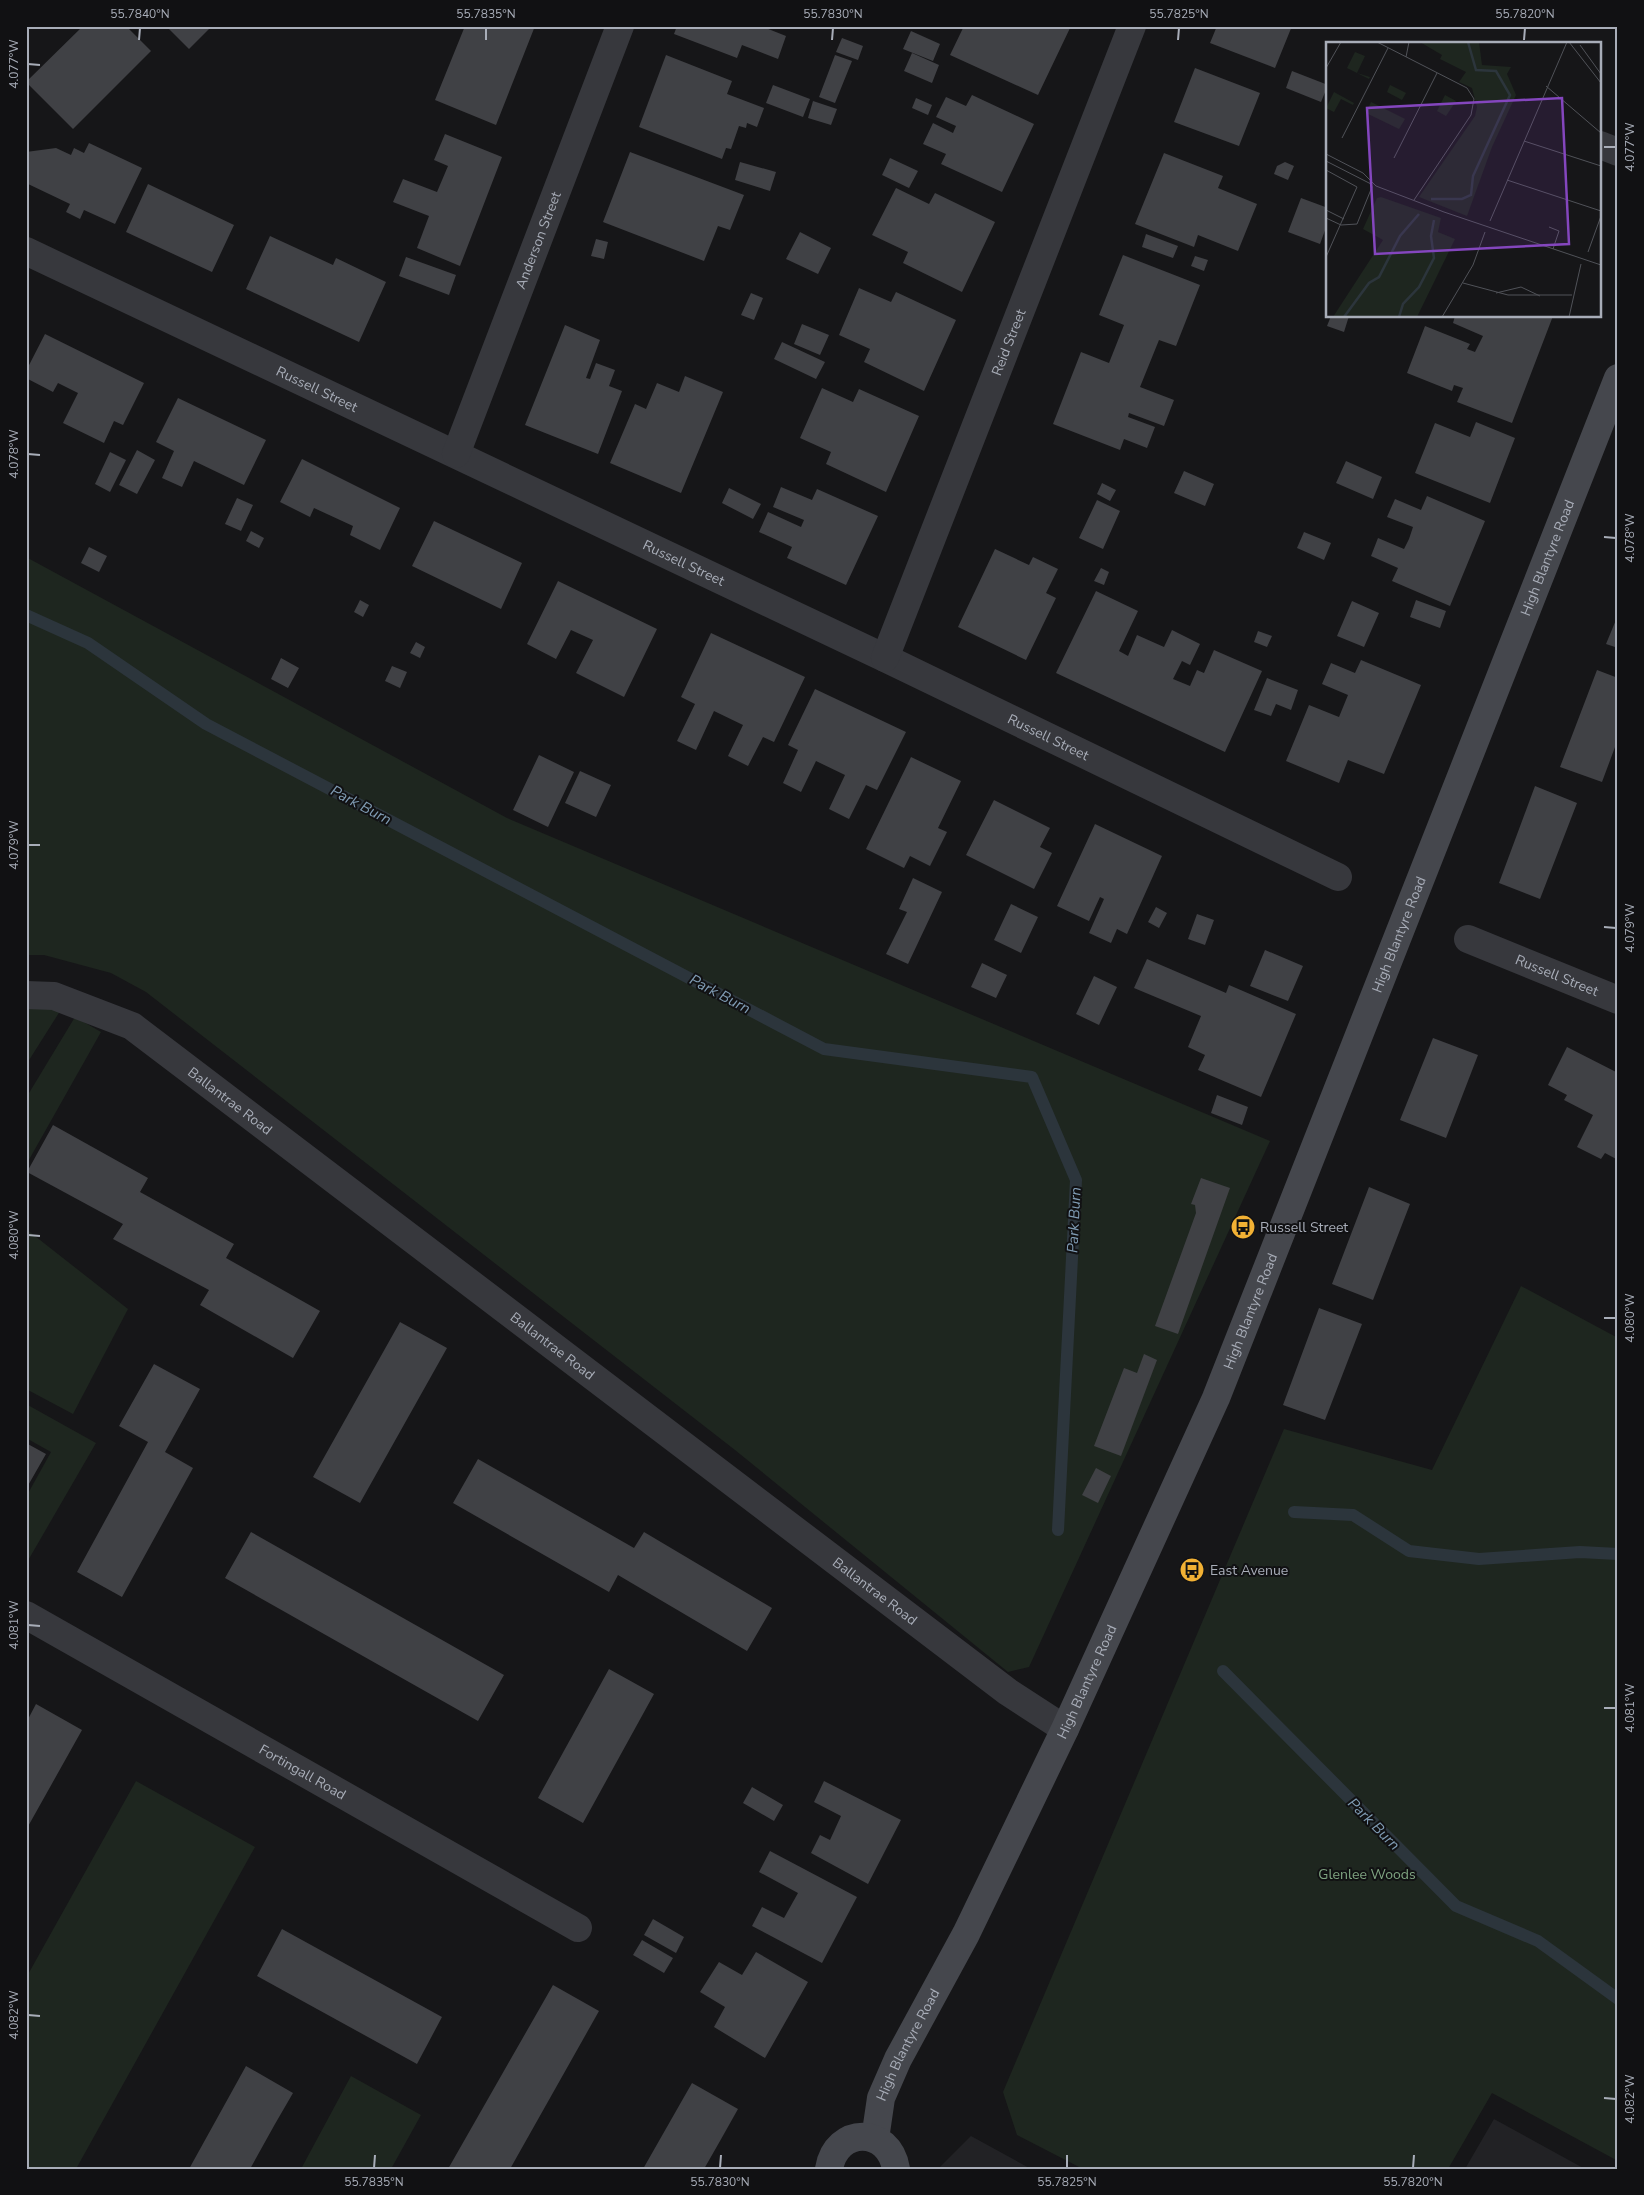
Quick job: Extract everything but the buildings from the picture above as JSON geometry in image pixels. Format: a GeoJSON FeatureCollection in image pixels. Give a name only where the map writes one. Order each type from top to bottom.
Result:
{"type":"FeatureCollection","features":[{"type":"Feature","properties":{"kind":"main road","name":"High Blantyre Road"},"geometry":{"type":"LineString","coordinates":[[875,2139],[881,2098],[898,2059],[966,1934],[1065,1729],[1216,1398],[1618,378]]}},
{"type":"Feature","properties":{"kind":"main road"},"geometry":{"type":"LineString","coordinates":[[828,2169],[835,2149],[844,2142],[865,2136],[875,2139],[891,2152],[896,2169]]}},
{"type":"Feature","properties":{"kind":"street","name":"Anderson Street"},"geometry":{"type":"LineString","coordinates":[[456,454],[620,26]]}},
{"type":"Feature","properties":{"kind":"street","name":"Reid Street"},"geometry":{"type":"LineString","coordinates":[[885,658],[1132,26]]}},
{"type":"Feature","properties":{"kind":"street"},"geometry":{"type":"LineString","coordinates":[[1602,146],[1618,152]]}},
{"type":"Feature","properties":{"kind":"street","name":"Russell Street"},"geometry":{"type":"LineString","coordinates":[[26,251],[885,658],[1338,877]]}},
{"type":"Feature","properties":{"kind":"street","name":"Russell Street"},"geometry":{"type":"LineString","coordinates":[[1468,939],[1618,1000]]}},
{"type":"Feature","properties":{"kind":"street","name":"Ballantrae Road"},"geometry":{"type":"LineString","coordinates":[[26,995],[54,996],[132,1026],[963,1658],[1022,1702],[1065,1729]]}},
{"type":"Feature","properties":{"kind":"street","name":"Fortingall Road"},"geometry":{"type":"LineString","coordinates":[[26,1615],[578,1928]]}},
{"type":"Feature","properties":{"kind":"shaded area"},"geometry":{"type":"Polygon","coordinates":[[[1494,2119],[1585,2169],[1465,2169],[1494,2119]]]}},
{"type":"Feature","properties":{"kind":"shaded area"},"geometry":{"type":"Polygon","coordinates":[[[971,2136],[1031,2169],[938,2169],[971,2136]]]}},
{"type":"Feature","properties":{"kind":"green space"},"geometry":{"type":"Polygon","coordinates":[[[26,557],[507,818],[1270,1141],[1029,1667],[1008,1672],[735,1450],[146,992],[111,973],[44,955],[26,955],[26,557]]]}},
{"type":"Feature","properties":{"kind":"green space"},"geometry":{"type":"Polygon","coordinates":[[[26,1004],[62,1008],[26,1065],[26,1004]]]}},
{"type":"Feature","properties":{"kind":"green space"},"geometry":{"type":"Polygon","coordinates":[[[75,1017],[101,1032],[26,1165],[26,1098],[75,1017]]]}},
{"type":"Feature","properties":{"kind":"green space"},"geometry":{"type":"Polygon","coordinates":[[[26,1229],[128,1309],[73,1414],[26,1389],[26,1229]]]}},
{"type":"Feature","properties":{"kind":"green space","name":"Glenlee Woods"},"geometry":{"type":"Polygon","coordinates":[[[1521,1286],[1618,1338],[1618,2161],[1492,2093],[1448,2169],[1083,2169],[1017,2135],[1003,2092],[1284,1429],[1432,1470],[1521,1286]]]}},
{"type":"Feature","properties":{"kind":"green space"},"geometry":{"type":"Polygon","coordinates":[[[26,1404],[96,1443],[26,1564],[26,1497],[51,1452],[26,1438],[26,1404]]]}},
{"type":"Feature","properties":{"kind":"green space"},"geometry":{"type":"Polygon","coordinates":[[[136,1781],[255,1847],[76,2169],[26,2169],[26,1978],[136,1781]]]}},
{"type":"Feature","properties":{"kind":"green space"},"geometry":{"type":"Polygon","coordinates":[[[351,2076],[421,2115],[391,2169],[301,2169],[351,2076]]]}},
{"type":"Feature","properties":{"kind":"waterway","name":"Park Burn"},"geometry":{"type":"LineString","coordinates":[[26,615],[88,643],[206,724],[824,1049],[1032,1077],[1076,1180],[1058,1530]]}},
{"type":"Feature","properties":{"kind":"waterway"},"geometry":{"type":"LineString","coordinates":[[1294,1512],[1353,1515],[1409,1551],[1479,1559],[1580,1552],[1618,1554]]}},
{"type":"Feature","properties":{"kind":"waterway","name":"Park Burn"},"geometry":{"type":"LineString","coordinates":[[1223,1671],[1456,1906],[1538,1941],[1618,1999]]}},
{"type":"Feature","properties":{"kind":"place","name":"Russell Street"},"geometry":{"type":"Point","coordinates":[1243,1227]}},
{"type":"Feature","properties":{"kind":"place","name":"East Avenue"},"geometry":{"type":"Point","coordinates":[1192,1570]}}]}
